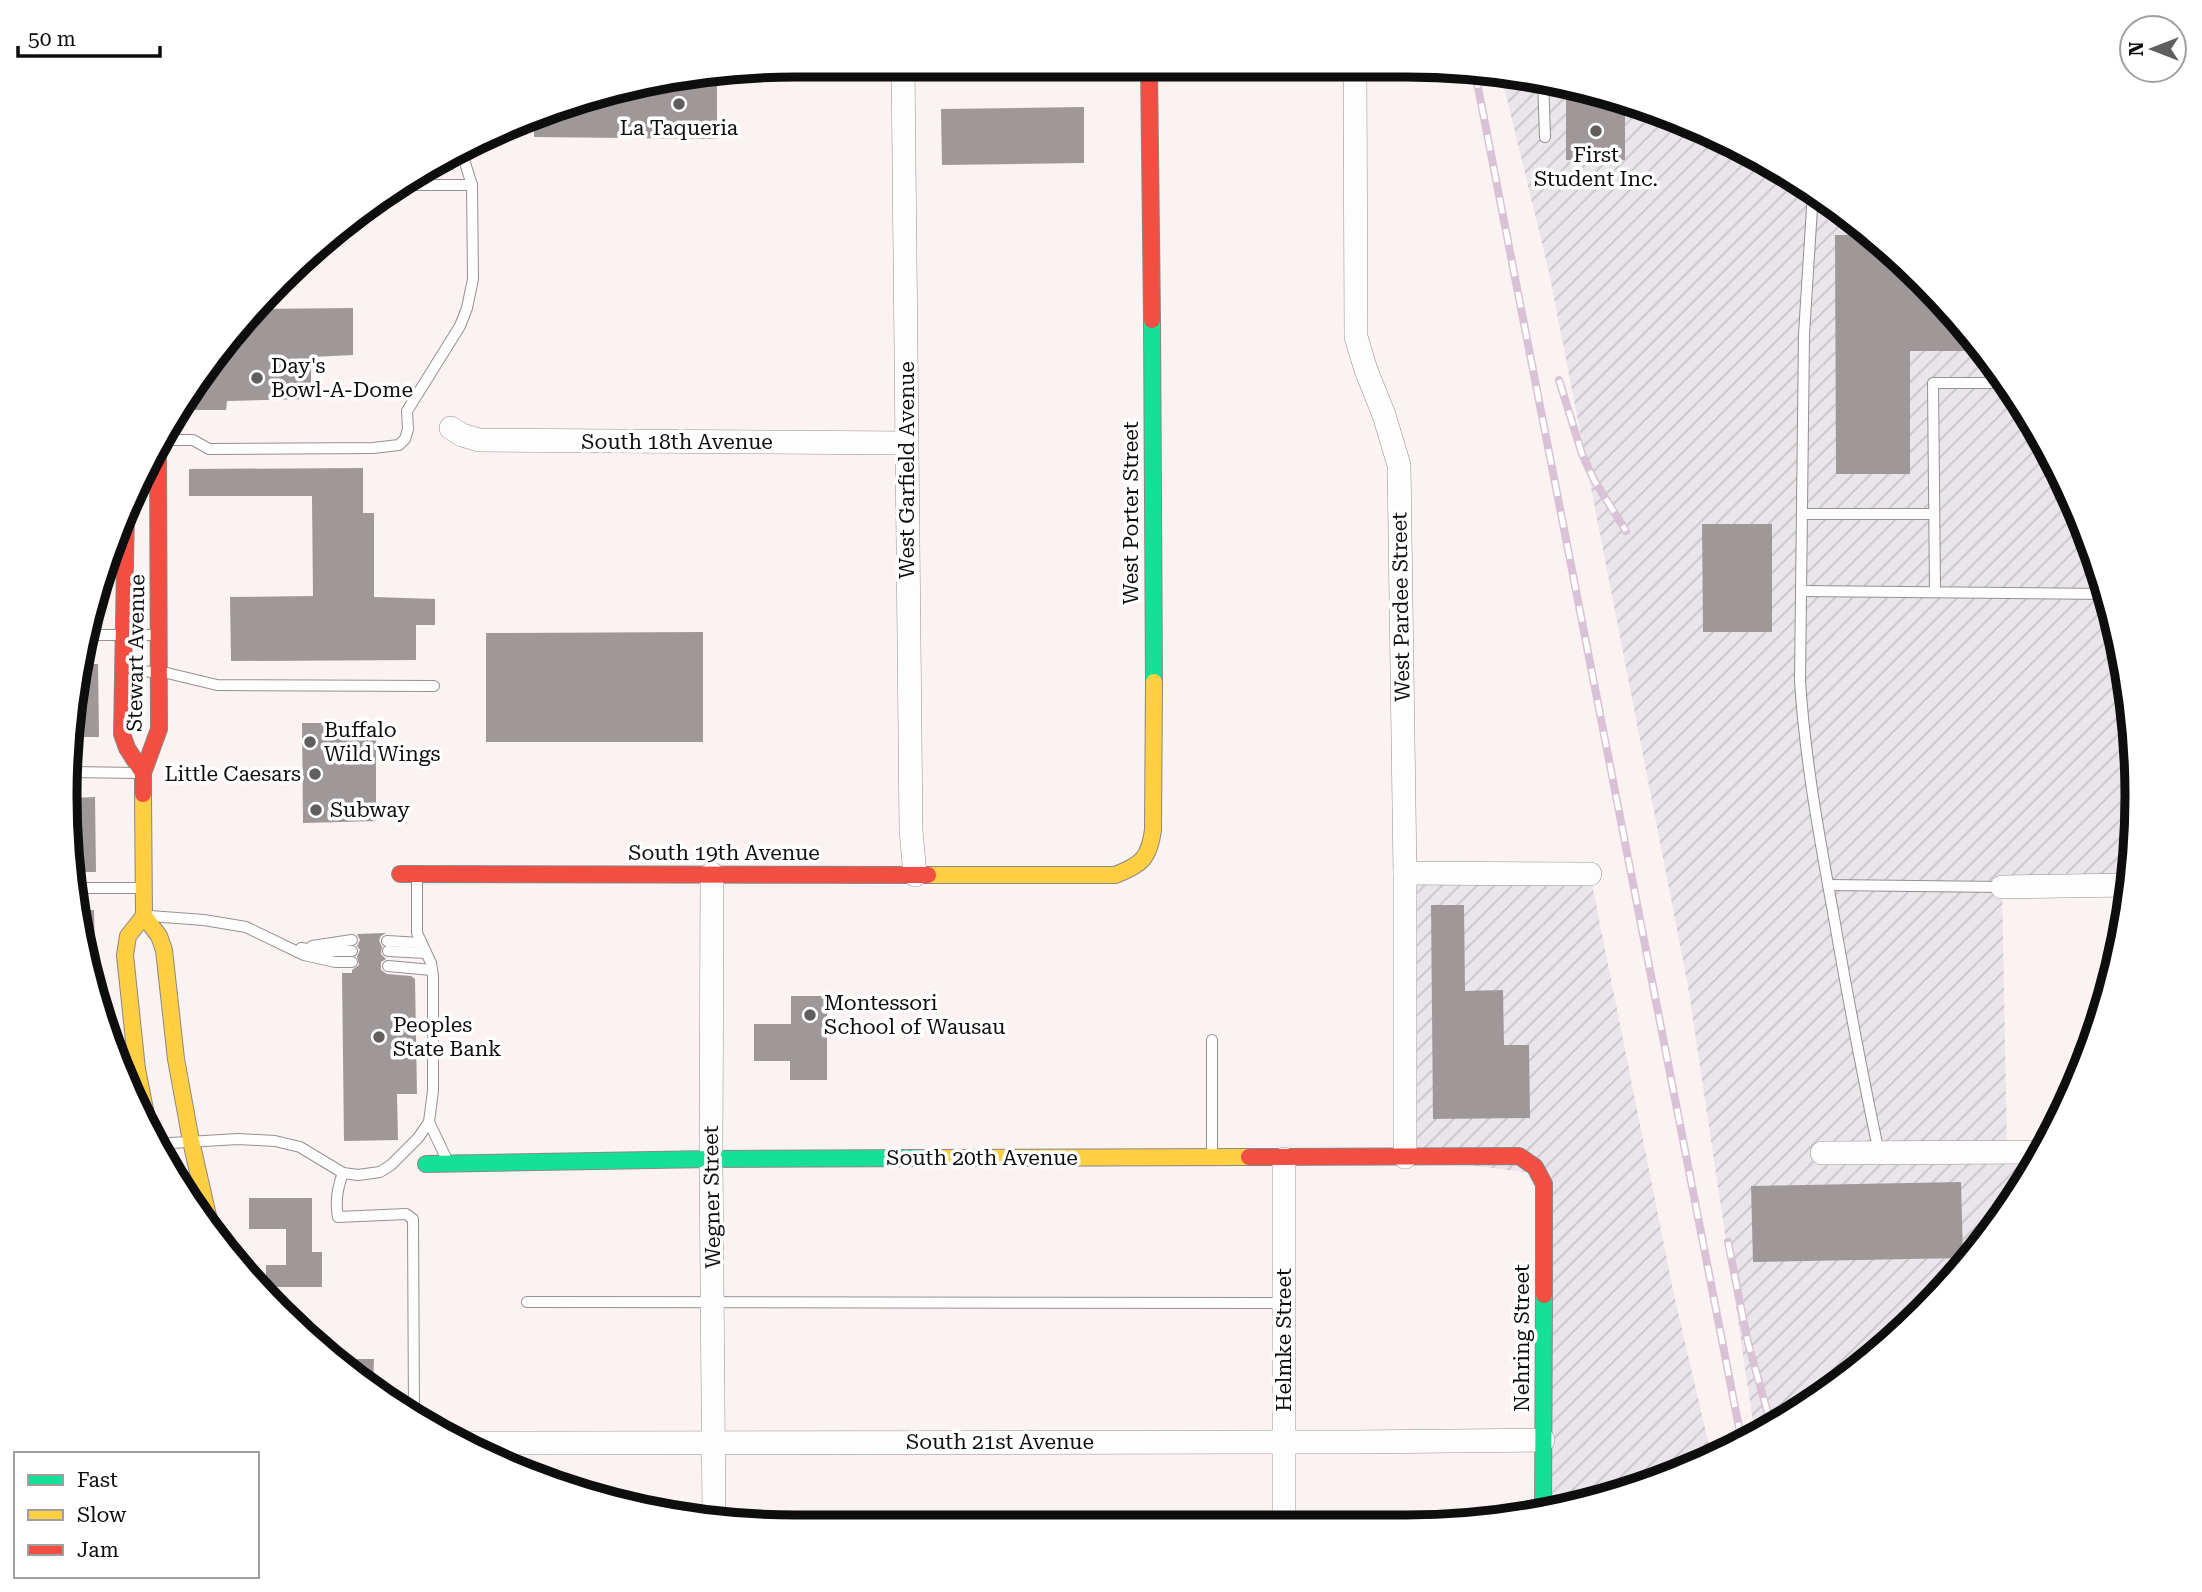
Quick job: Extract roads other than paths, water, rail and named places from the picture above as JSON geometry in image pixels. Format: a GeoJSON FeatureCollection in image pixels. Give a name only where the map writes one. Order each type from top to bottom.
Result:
{"type":"FeatureCollection","features":[{"type":"Feature","properties":{"kind":"street","name":"West Garfield Avenue"},"geometry":{"type":"LineString","coordinates":[[902,77],[911,830],[915,875]]}},
{"type":"Feature","properties":{"kind":"street","name":"West Porter Street"},"geometry":{"type":"LineString","coordinates":[[1048,875],[1115,875],[1142,861],[1152,844],[1154,789],[1149,77]]}},
{"type":"Feature","properties":{"kind":"street","name":"West Pardee Street"},"geometry":{"type":"LineString","coordinates":[[1355,77],[1356,337],[1399,465],[1405,873],[1405,1157]]}},
{"type":"Feature","properties":{"kind":"street","name":"South 18th Avenue"},"geometry":{"type":"LineString","coordinates":[[450,428],[479,440],[906,443]]}},
{"type":"Feature","properties":{"kind":"street","name":"Stewart Avenue"},"geometry":{"type":"LineString","coordinates":[[158,464],[159,732],[143,773],[144,916],[159,936],[164,950],[176,1059],[206,1206]]}},
{"type":"Feature","properties":{"kind":"street","name":"Stewart Avenue"},"geometry":{"type":"LineString","coordinates":[[122,547],[123,738],[143,773]]}},
{"type":"Feature","properties":{"kind":"street"},"geometry":{"type":"LineString","coordinates":[[1405,873],[1590,873]]}},
{"type":"Feature","properties":{"kind":"street","name":"South 19th Avenue"},"geometry":{"type":"LineString","coordinates":[[409,874],[1048,875]]}},
{"type":"Feature","properties":{"kind":"street","name":"Wegner Street"},"geometry":{"type":"LineString","coordinates":[[712,874],[714,1510]]}},
{"type":"Feature","properties":{"kind":"street"},"geometry":{"type":"LineString","coordinates":[[2002,887],[2119,885]]}},
{"type":"Feature","properties":{"kind":"street"},"geometry":{"type":"LineString","coordinates":[[142,1093],[125,955],[128,936],[144,916]]}},
{"type":"Feature","properties":{"kind":"street"},"geometry":{"type":"LineString","coordinates":[[1822,1153],[2031,1152]]}},
{"type":"Feature","properties":{"kind":"street","name":"South 20th Avenue"},"geometry":{"type":"LineString","coordinates":[[426,1164],[711,1159],[1284,1159],[1519,1156],[1535,1166]]}},
{"type":"Feature","properties":{"kind":"street","name":"Helmke Street"},"geometry":{"type":"LineString","coordinates":[[1284,1159],[1284,1515]]}},
{"type":"Feature","properties":{"kind":"street","name":"Nehring Street"},"geometry":{"type":"LineString","coordinates":[[1535,1166],[1544,1184],[1543,1502]]}},
{"type":"Feature","properties":{"kind":"street","name":"South 21st Avenue"},"geometry":{"type":"LineString","coordinates":[[482,1443],[1543,1440]]}},
{"type":"Feature","properties":{"kind":"lane"},"geometry":{"type":"LineString","coordinates":[[1543,91],[1545,138]]}},
{"type":"Feature","properties":{"kind":"lane"},"geometry":{"type":"LineString","coordinates":[[171,440],[193,440],[209,449],[399,445],[405,439],[408,429],[407,411],[460,326],[471,293],[472,185],[464,159]]}},
{"type":"Feature","properties":{"kind":"lane"},"geometry":{"type":"LineString","coordinates":[[417,185],[472,185]]}},
{"type":"Feature","properties":{"kind":"lane"},"geometry":{"type":"LineString","coordinates":[[1813,204],[1804,334],[1800,681],[1803,729],[1810,788],[1863,1079],[1880,1153]]}},
{"type":"Feature","properties":{"kind":"lane"},"geometry":{"type":"LineString","coordinates":[[1935,592],[1933,383],[1994,383]]}},
{"type":"Feature","properties":{"kind":"lane"},"geometry":{"type":"LineString","coordinates":[[1802,514],[1934,514]]}},
{"type":"Feature","properties":{"kind":"lane"},"geometry":{"type":"LineString","coordinates":[[1801,591],[2096,594]]}},
{"type":"Feature","properties":{"kind":"lane"},"geometry":{"type":"LineString","coordinates":[[96,635],[159,635]]}},
{"type":"Feature","properties":{"kind":"lane"},"geometry":{"type":"LineString","coordinates":[[122,670],[159,672],[217,685],[434,686]]}},
{"type":"Feature","properties":{"kind":"lane"},"geometry":{"type":"LineString","coordinates":[[78,772],[143,773]]}},
{"type":"Feature","properties":{"kind":"lane"},"geometry":{"type":"LineString","coordinates":[[166,1142],[253,1139],[284,1143],[306,1150],[344,1173],[358,1175],[380,1171],[391,1165],[418,1138],[429,1122],[433,1091],[427,957],[417,933],[409,874]]}},
{"type":"Feature","properties":{"kind":"lane"},"geometry":{"type":"LineString","coordinates":[[1828,885],[2002,887]]}},
{"type":"Feature","properties":{"kind":"lane"},"geometry":{"type":"LineString","coordinates":[[83,888],[143,888]]}},
{"type":"Feature","properties":{"kind":"lane"},"geometry":{"type":"LineString","coordinates":[[144,916],[204,920],[246,927],[285,945],[296,956],[312,965],[352,955],[316,945],[285,945]]}},
{"type":"Feature","properties":{"kind":"lane"},"geometry":{"type":"LineString","coordinates":[[427,957],[388,955],[427,957]]}},
{"type":"Feature","properties":{"kind":"lane"},"geometry":{"type":"LineString","coordinates":[[1212,1040],[1212,1158]]}},
{"type":"Feature","properties":{"kind":"lane"},"geometry":{"type":"LineString","coordinates":[[429,1122],[449,1163]]}},
{"type":"Feature","properties":{"kind":"lane"},"geometry":{"type":"LineString","coordinates":[[344,1173],[336,1207],[338,1217],[406,1214],[413,1219],[414,1405]]}},
{"type":"Feature","properties":{"kind":"lane"},"geometry":{"type":"LineString","coordinates":[[527,1302],[1284,1303]]}},
{"type":"Feature","properties":{"kind":"railway"},"geometry":{"type":"LineString","coordinates":[[1477,81],[1740,1432]]}},
{"type":"Feature","properties":{"kind":"railway"},"geometry":{"type":"LineString","coordinates":[[1559,380],[1582,454],[1594,480],[1626,531]]}},
{"type":"Feature","properties":{"kind":"railway"},"geometry":{"type":"LineString","coordinates":[[1728,1242],[1748,1343],[1769,1417]]}},
{"type":"Feature","properties":{"kind":"place","name":"La Taqueria"},"geometry":{"type":"Point","coordinates":[679,104]}},
{"type":"Feature","properties":{"kind":"place","name":"First Student Inc."},"geometry":{"type":"Point","coordinates":[1596,131]}},
{"type":"Feature","properties":{"kind":"place","name":"Day's Bowl-A-Dome"},"geometry":{"type":"Point","coordinates":[257,378]}},
{"type":"Feature","properties":{"kind":"place","name":"Buffalo Wild Wings"},"geometry":{"type":"Point","coordinates":[310,742]}},
{"type":"Feature","properties":{"kind":"place","name":"Little Caesars"},"geometry":{"type":"Point","coordinates":[315,774]}},
{"type":"Feature","properties":{"kind":"place","name":"Subway"},"geometry":{"type":"Point","coordinates":[316,810]}},
{"type":"Feature","properties":{"kind":"place","name":"Montessori School of Wausau"},"geometry":{"type":"Point","coordinates":[810,1015]}},
{"type":"Feature","properties":{"kind":"place","name":"Peoples State Bank"},"geometry":{"type":"Point","coordinates":[379,1037]}}]}
